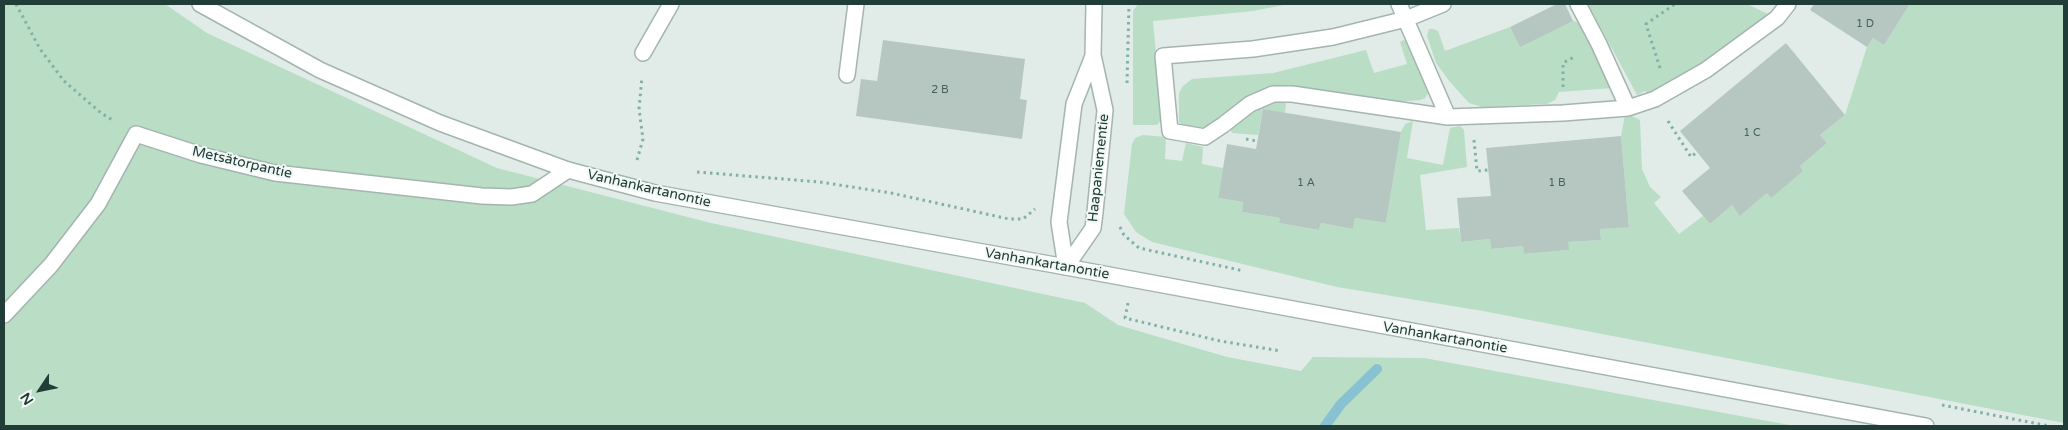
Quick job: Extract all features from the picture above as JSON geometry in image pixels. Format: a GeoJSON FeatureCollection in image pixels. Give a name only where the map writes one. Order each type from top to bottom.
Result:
{"type":"FeatureCollection","features":[{"type":"Feature","properties":{"kind":"street","name":"Vanhankartanontie"},"geometry":{"type":"LineString","coordinates":[[200,4],[320,70],[440,123],[568,170],[665,195],[1132,279],[1926,426]]}},
{"type":"Feature","properties":{"kind":"street"},"geometry":{"type":"LineString","coordinates":[[643,52],[671,4]]}},
{"type":"Feature","properties":{"kind":"street"},"geometry":{"type":"LineString","coordinates":[[848,75],[856,4]]}},
{"type":"Feature","properties":{"kind":"street","name":"Haapaniementie"},"geometry":{"type":"LineString","coordinates":[[1066,267],[1093,228],[1095,212],[1105,110],[1093,55],[1094,4]]}},
{"type":"Feature","properties":{"kind":"street"},"geometry":{"type":"LineString","coordinates":[[1399,4],[1448,117]]}},
{"type":"Feature","properties":{"kind":"street"},"geometry":{"type":"LineString","coordinates":[[1443,4],[1406,19],[1333,37],[1254,49],[1163,56],[1170,131],[1204,137],[1224,125],[1250,104],[1273,94],[1292,94],[1448,117],[1563,113],[1628,108],[1661,96],[1706,70],[1777,18],[1788,4]]}},
{"type":"Feature","properties":{"kind":"street"},"geometry":{"type":"LineString","coordinates":[[1578,4],[1600,44],[1628,108]]}},
{"type":"Feature","properties":{"kind":"street","name":"Haapaniementie"},"geometry":{"type":"LineString","coordinates":[[1066,267],[1059,222],[1061,206],[1074,104],[1093,55]]}},
{"type":"Feature","properties":{"kind":"street","name":"Metsätorpantie"},"geometry":{"type":"LineString","coordinates":[[136,134],[201,155],[275,173],[482,196],[511,197],[532,194],[568,170]]}},
{"type":"Feature","properties":{"kind":"street"},"geometry":{"type":"LineString","coordinates":[[4,315],[51,265],[98,204],[136,134]]}},
{"type":"Feature","properties":{"kind":"path"},"geometry":{"type":"LineString","coordinates":[[16,4],[40,49],[64,81],[101,113],[136,134]]}},
{"type":"Feature","properties":{"kind":"path"},"geometry":{"type":"LineString","coordinates":[[1676,4],[1646,24],[1661,96],[1691,157],[1697,152]]}},
{"type":"Feature","properties":{"kind":"path"},"geometry":{"type":"LineString","coordinates":[[1563,113],[1563,62],[1600,44]]}},
{"type":"Feature","properties":{"kind":"path"},"geometry":{"type":"LineString","coordinates":[[637,160],[643,138],[639,109],[643,52]]}},
{"type":"Feature","properties":{"kind":"path"},"geometry":{"type":"LineString","coordinates":[[1472,117],[1477,171],[1488,170]]}},
{"type":"Feature","properties":{"kind":"path"},"geometry":{"type":"LineString","coordinates":[[629,158],[645,162]]}},
{"type":"Feature","properties":{"kind":"path"},"geometry":{"type":"LineString","coordinates":[[688,171],[820,182],[891,194],[1009,220],[1023,220],[1043,202],[1061,206]]}},
{"type":"Feature","properties":{"kind":"path"},"geometry":{"type":"LineString","coordinates":[[1095,212],[1114,215],[1124,235],[1139,248],[1125,318],[1220,341],[1281,351]]}},
{"type":"Feature","properties":{"kind":"green space"},"geometry":{"type":"Polygon","coordinates":[[[4,4],[165,4],[207,33],[497,168],[711,223],[1085,303],[1118,325],[1227,357],[1301,371],[1313,357],[1424,358],[1795,426],[4,426],[4,4]]]}},
{"type":"Feature","properties":{"kind":"green space"},"geometry":{"type":"Polygon","coordinates":[[[1138,4],[1289,4],[1253,11],[1153,21],[1162,119],[1157,125],[1133,125],[1133,11],[1138,4]]]}},
{"type":"Feature","properties":{"kind":"green space"},"geometry":{"type":"Polygon","coordinates":[[[1588,4],[1747,4],[1770,15],[1682,78],[1651,96],[1645,91],[1637,95],[1588,4]]]}},
{"type":"Feature","properties":{"kind":"green space"},"geometry":{"type":"Polygon","coordinates":[[[1910,4],[2064,4],[2064,423],[1483,311],[1337,287],[1152,242],[1136,232],[1124,214],[1132,144],[1135,138],[1143,135],[1166,137],[1165,159],[1182,161],[1186,143],[1203,147],[1202,164],[1223,168],[1218,198],[1243,202],[1242,212],[1280,218],[1279,223],[1319,230],[1321,223],[1353,229],[1355,218],[1386,223],[1401,132],[1405,124],[1413,121],[1407,158],[1443,165],[1450,128],[1460,126],[1464,130],[1467,167],[1420,175],[1426,230],[1459,228],[1461,242],[1490,239],[1491,249],[1523,246],[1524,254],[1568,250],[1568,242],[1601,240],[1600,229],[1629,226],[1621,136],[1625,115],[1640,120],[1642,169],[1650,187],[1661,197],[1654,203],[1679,234],[1703,216],[1710,224],[1732,205],[1741,215],[1767,193],[1803,171],[1800,166],[1827,143],[1820,135],[1845,115],[1867,47],[1873,38],[1884,45],[1910,4]]]}},
{"type":"Feature","properties":{"kind":"green space"},"geometry":{"type":"Polygon","coordinates":[[[1573,21],[1581,23],[1613,88],[1559,92],[1555,100],[1547,104],[1482,107],[1469,103],[1436,63],[1427,36],[1429,29],[1438,31],[1445,51],[1510,27],[1520,46],[1573,21]]]}},
{"type":"Feature","properties":{"kind":"green space"},"geometry":{"type":"Polygon","coordinates":[[[1403,40],[1409,42],[1429,92],[1421,100],[1393,102],[1289,89],[1205,129],[1185,127],[1179,122],[1179,93],[1183,86],[1192,79],[1273,73],[1366,50],[1374,73],[1407,64],[1400,42],[1403,40]]]}},
{"type":"Feature","properties":{"kind":"green space"},"geometry":{"type":"Polygon","coordinates":[[[1286,102],[1285,113],[1263,109],[1258,135],[1232,133],[1231,127],[1249,112],[1268,103],[1286,102]]]}},
{"type":"Feature","properties":{"kind":"building"},"geometry":{"type":"Polygon","coordinates":[[[1557,4],[1565,4],[1573,21],[1520,47],[1510,27],[1557,4]]]}},
{"type":"Feature","properties":{"kind":"building"},"geometry":{"type":"Polygon","coordinates":[[[1814,4],[1910,4],[1884,45],[1873,38],[1867,47],[1810,10],[1814,4]]]}},
{"type":"Feature","properties":{"kind":"building"},"geometry":{"type":"Polygon","coordinates":[[[883,40],[1025,59],[1020,99],[1027,100],[1022,139],[856,116],[861,79],[877,81],[883,40]]]}},
{"type":"Feature","properties":{"kind":"building"},"geometry":{"type":"Polygon","coordinates":[[[1786,43],[1845,115],[1820,135],[1827,143],[1800,166],[1803,171],[1771,198],[1767,193],[1740,216],[1732,205],[1710,224],[1682,191],[1710,168],[1680,131],[1786,43]]]}},
{"type":"Feature","properties":{"kind":"building"},"geometry":{"type":"Polygon","coordinates":[[[1263,109],[1401,132],[1386,223],[1355,218],[1353,229],[1321,223],[1319,230],[1279,223],[1280,218],[1242,212],[1243,202],[1218,198],[1227,144],[1256,149],[1263,109]]]}},
{"type":"Feature","properties":{"kind":"building"},"geometry":{"type":"Polygon","coordinates":[[[1621,136],[1629,227],[1600,229],[1601,240],[1568,242],[1569,250],[1524,254],[1523,246],[1491,249],[1490,239],[1461,242],[1457,198],[1491,196],[1486,148],[1621,136]]]}},
{"type":"Feature","properties":{"kind":"waterway"},"geometry":{"type":"LineString","coordinates":[[1325,426],[1341,404],[1377,369]]}}]}
